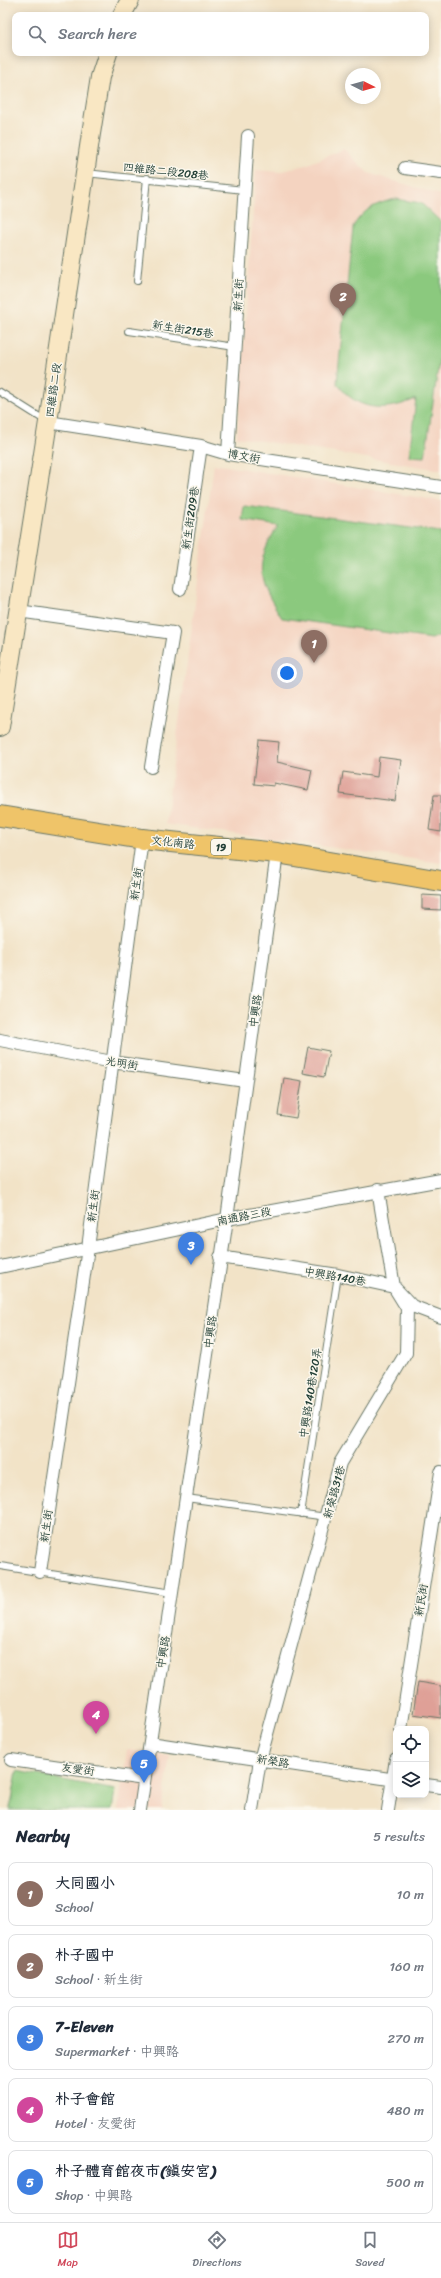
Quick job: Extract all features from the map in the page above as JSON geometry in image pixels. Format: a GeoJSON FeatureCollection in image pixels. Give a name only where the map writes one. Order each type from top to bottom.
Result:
{"type":"FeatureCollection","features":[{"type":"Feature","properties":{"kind":"main road","name":"文化南路"},"geometry":{"type":"LineString","coordinates":[[0,816],[142,839],[277,853],[441,881]]}},
{"type":"Feature","properties":{"kind":"street"},"geometry":{"type":"LineString","coordinates":[[124,12],[130,0]]}},
{"type":"Feature","properties":{"kind":"street","name":"四維路二段"},"geometry":{"type":"LineString","coordinates":[[0,727],[100,77],[107,56]]}},
{"type":"Feature","properties":{"kind":"street","name":"新生街"},"geometry":{"type":"LineString","coordinates":[[228,454],[248,136]]}},
{"type":"Feature","properties":{"kind":"street"},"geometry":{"type":"LineString","coordinates":[[405,168],[441,173]]}},
{"type":"Feature","properties":{"kind":"street","name":"博文街"},"geometry":{"type":"LineString","coordinates":[[48,422],[201,446],[228,454],[441,487]]}},
{"type":"Feature","properties":{"kind":"street","name":"新生街209巷"},"geometry":{"type":"LineString","coordinates":[[180,589],[201,446]]}},
{"type":"Feature","properties":{"kind":"street"},"geometry":{"type":"LineString","coordinates":[[18,611],[173,633],[151,767]]}},
{"type":"Feature","properties":{"kind":"street","name":"新生街"},"geometry":{"type":"LineString","coordinates":[[40,1572],[88,1248],[142,839]]}},
{"type":"Feature","properties":{"kind":"street","name":"中興路"},"geometry":{"type":"LineString","coordinates":[[140,1810],[220,1257],[227,1219],[277,853]]}},
{"type":"Feature","properties":{"kind":"street","name":"光明街"},"geometry":{"type":"LineString","coordinates":[[0,1040],[112,1062],[245,1080]]}},
{"type":"Feature","properties":{"kind":"street","name":"南通路三段"},"geometry":{"type":"LineString","coordinates":[[0,1267],[227,1219],[378,1190],[441,1180]]}},
{"type":"Feature","properties":{"kind":"street","name":"新榮路31巷"},"geometry":{"type":"LineString","coordinates":[[252,1810],[260,1760],[327,1517],[340,1463],[406,1353],[407,1308],[394,1287],[378,1190]]}},
{"type":"Feature","properties":{"kind":"street","name":"中興路140巷"},"geometry":{"type":"LineString","coordinates":[[220,1257],[338,1275],[394,1287]]}},
{"type":"Feature","properties":{"kind":"street"},"geometry":{"type":"LineString","coordinates":[[394,1287],[412,1306],[441,1317]]}},
{"type":"Feature","properties":{"kind":"street","name":"新民街"},"geometry":{"type":"LineString","coordinates":[[401,1726],[441,1472]]}},
{"type":"Feature","properties":{"kind":"street","name":"新榮路"},"geometry":{"type":"LineString","coordinates":[[150,1742],[393,1780]]}},
{"type":"Feature","properties":{"kind":"street","name":"友愛街"},"geometry":{"type":"LineString","coordinates":[[11,1760],[144,1779]]}},
{"type":"Feature","properties":{"kind":"street"},"geometry":{"type":"LineString","coordinates":[[388,1810],[393,1785]]}},
{"type":"Feature","properties":{"kind":"street"},"geometry":{"type":"LineString","coordinates":[[429,1785],[441,1787]]}},
{"type":"Feature","properties":{"kind":"lane","name":"四維路二段208巷"},"geometry":{"type":"LineString","coordinates":[[85,173],[147,178],[244,190]]}},
{"type":"Feature","properties":{"kind":"lane"},"geometry":{"type":"LineString","coordinates":[[137,281],[147,178]]}},
{"type":"Feature","properties":{"kind":"lane","name":"新生街215巷"},"geometry":{"type":"LineString","coordinates":[[129,331],[235,347]]}},
{"type":"Feature","properties":{"kind":"lane"},"geometry":{"type":"LineString","coordinates":[[0,392],[48,422]]}},
{"type":"Feature","properties":{"kind":"lane","name":"中興路140巷120弄"},"geometry":{"type":"LineString","coordinates":[[301,1514],[338,1275]]}},
{"type":"Feature","properties":{"kind":"lane"},"geometry":{"type":"LineString","coordinates":[[186,1498],[327,1517]]}},
{"type":"Feature","properties":{"kind":"lane"},"geometry":{"type":"LineString","coordinates":[[0,1566],[172,1592]]}},
{"type":"Feature","properties":{"kind":"shaded area"},"geometry":{"type":"Polygon","coordinates":[[[344,149],[368,173],[441,195],[441,470],[237,437],[256,170],[279,172],[306,165],[344,149]]]}},
{"type":"Feature","properties":{"kind":"shaded area"},"geometry":{"type":"Polygon","coordinates":[[[214,464],[441,501],[441,863],[165,824],[214,464]]]}},
{"type":"Feature","properties":{"kind":"shaded area"},"geometry":{"type":"Polygon","coordinates":[[[127,1750],[170,1756],[162,1810],[118,1810],[127,1750]]]}},
{"type":"Feature","properties":{"kind":"green space"},"geometry":{"type":"Polygon","coordinates":[[[396,199],[421,203],[441,222],[441,348],[425,457],[409,456],[416,399],[394,406],[373,407],[354,400],[345,393],[337,383],[353,227],[366,211],[377,205],[396,199]]]}},
{"type":"Feature","properties":{"kind":"green space"},"geometry":{"type":"Polygon","coordinates":[[[244,506],[441,532],[441,635],[432,639],[282,618],[268,594],[262,573],[262,562],[265,552],[278,526],[242,520],[244,506]]]}},
{"type":"Feature","properties":{"kind":"green space"},"geometry":{"type":"Polygon","coordinates":[[[17,1771],[115,1790],[112,1810],[10,1810],[17,1771]]]}},
{"type":"Feature","properties":{"kind":"building"},"geometry":{"type":"Polygon","coordinates":[[[259,740],[279,742],[277,762],[312,770],[308,790],[274,783],[274,786],[254,784],[259,740]]]}},
{"type":"Feature","properties":{"kind":"building"},"geometry":{"type":"Polygon","coordinates":[[[379,757],[401,760],[395,801],[340,794],[343,772],[377,777],[379,757]]]}},
{"type":"Feature","properties":{"kind":"building"},"geometry":{"type":"Polygon","coordinates":[[[434,795],[441,795],[441,832],[429,830],[434,795]]]}},
{"type":"Feature","properties":{"kind":"building"},"geometry":{"type":"Polygon","coordinates":[[[422,895],[441,896],[441,910],[422,909],[422,895]]]}},
{"type":"Feature","properties":{"kind":"building"},"geometry":{"type":"Polygon","coordinates":[[[308,1047],[329,1051],[324,1077],[303,1073],[308,1047]]]}},
{"type":"Feature","properties":{"kind":"building"},"geometry":{"type":"Polygon","coordinates":[[[284,1078],[302,1081],[296,1118],[278,1115],[284,1078]]]}},
{"type":"Feature","properties":{"kind":"building"},"geometry":{"type":"Polygon","coordinates":[[[418,1682],[441,1686],[441,1718],[413,1714],[418,1682]]]}},
{"type":"Feature","properties":{"kind":"place","name":"朴子國中"},"geometry":{"type":"Point","coordinates":[343,316]}},
{"type":"Feature","properties":{"kind":"place","name":"大同國小"},"geometry":{"type":"Point","coordinates":[314,663]}},
{"type":"Feature","properties":{"kind":"place","name":"7-Eleven"},"geometry":{"type":"Point","coordinates":[191,1265]}},
{"type":"Feature","properties":{"kind":"place","name":"朴子會館"},"geometry":{"type":"Point","coordinates":[96,1734]}},
{"type":"Feature","properties":{"kind":"place","name":"朴子體育館夜市(鎮安宮)"},"geometry":{"type":"Point","coordinates":[144,1783]}}]}
